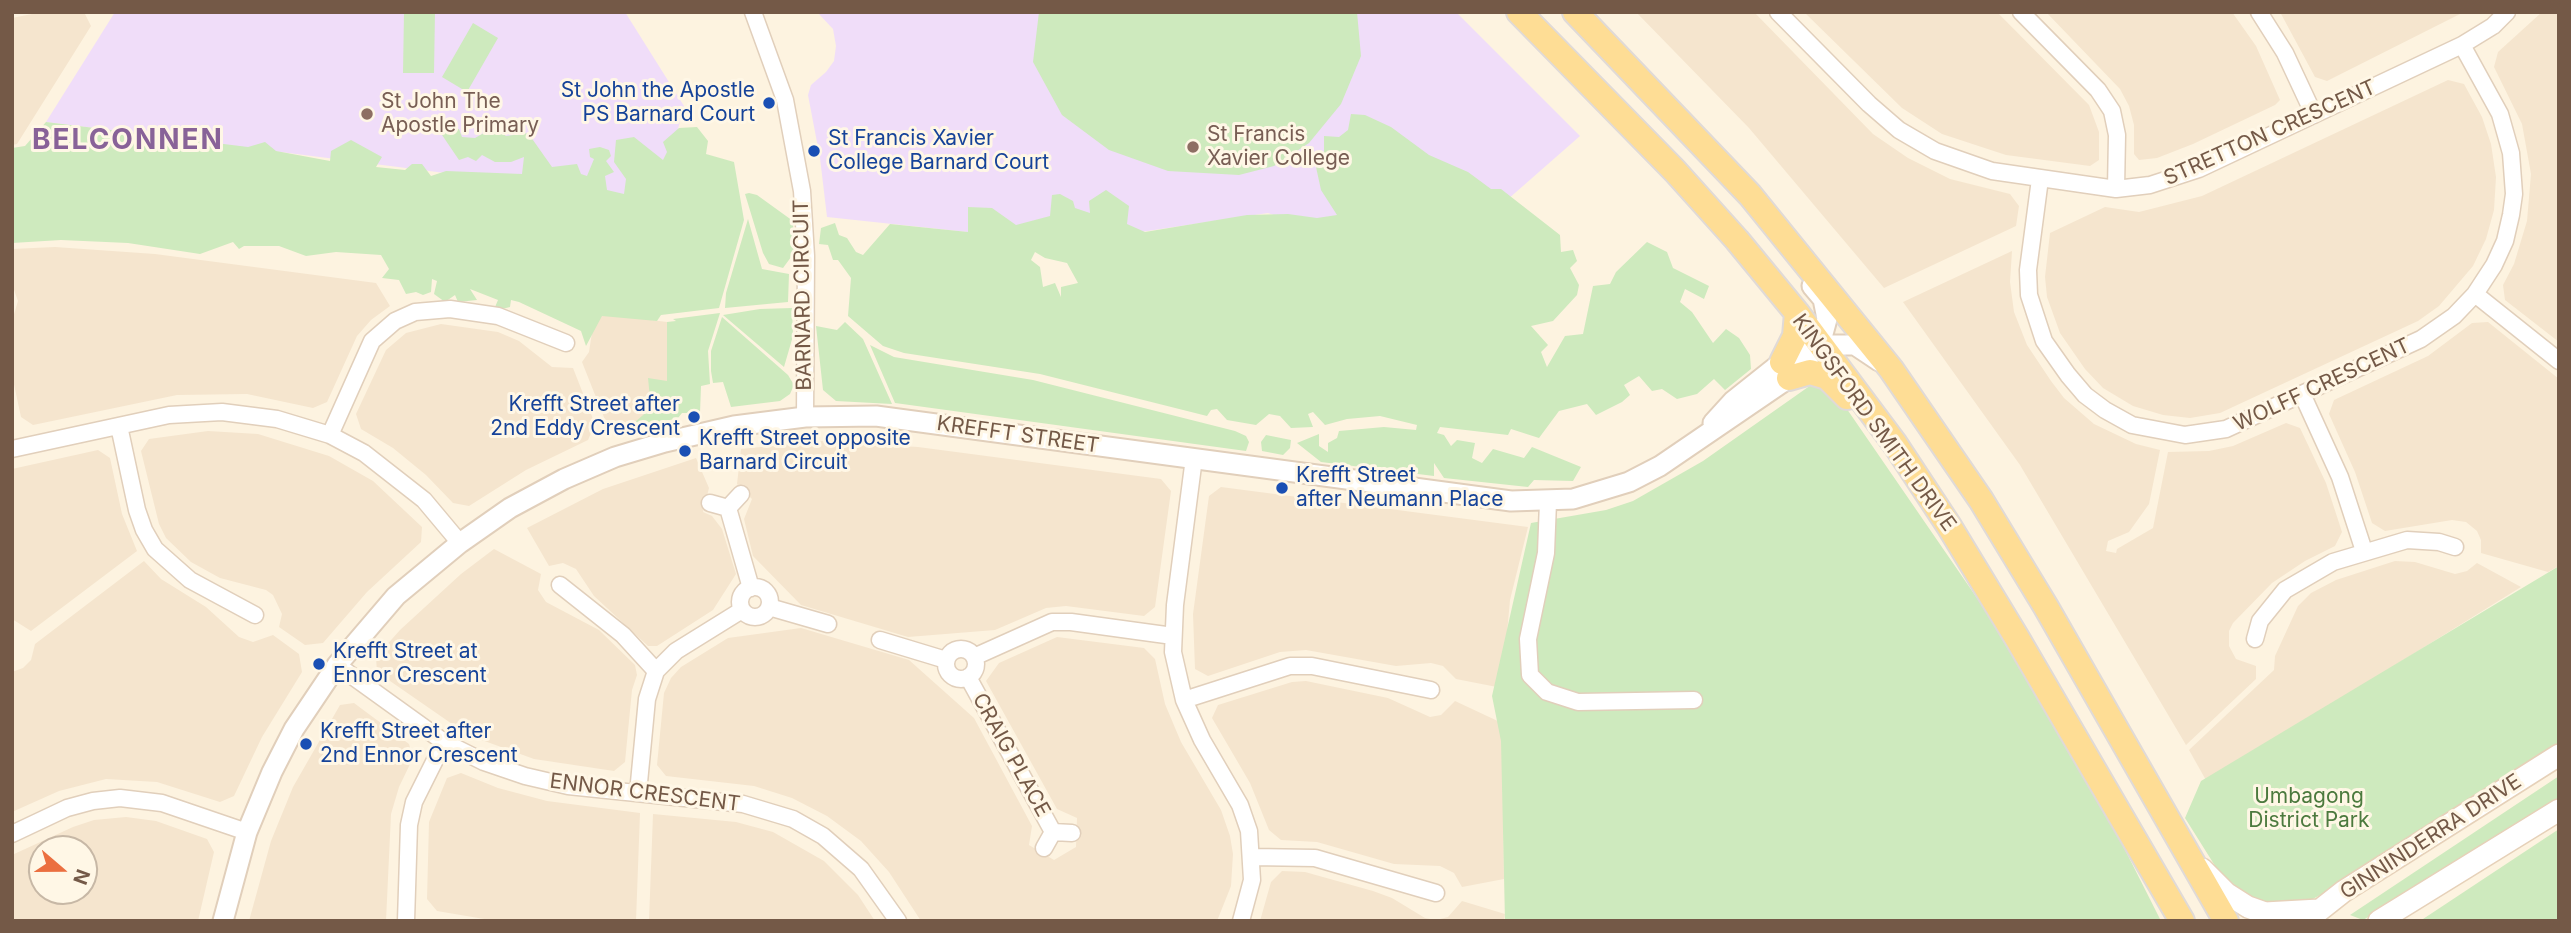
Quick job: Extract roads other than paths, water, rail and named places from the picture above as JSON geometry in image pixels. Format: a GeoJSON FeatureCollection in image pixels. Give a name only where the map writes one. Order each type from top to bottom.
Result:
{"type":"FeatureCollection","features":[{"type":"Feature","properties":{"kind":"main road","name":"KINGSFORD SMITH DRIVE"},"geometry":{"type":"LineString","coordinates":[[1575,12],[1702,141],[1794,247],[1891,369],[1988,512],[2225,921]]}},
{"type":"Feature","properties":{"kind":"main road","name":"KINGSFORD SMITH DRIVE"},"geometry":{"type":"LineString","coordinates":[[1524,15],[1675,171],[1797,313],[1895,444],[1949,526],[2182,921]]}},
{"type":"Feature","properties":{"kind":"main road"},"geometry":{"type":"LineString","coordinates":[[1797,313],[1795,336],[1786,370],[1827,377],[1895,444]]}},
{"type":"Feature","properties":{"kind":"main road","name":"GINNINDERRA DRIVE"},"geometry":{"type":"LineString","coordinates":[[2313,915],[2559,755]]}},
{"type":"Feature","properties":{"kind":"main road","name":"GINNINDERRA DRIVE"},"geometry":{"type":"LineString","coordinates":[[2379,921],[2406,901],[2559,810]]}},
{"type":"Feature","properties":{"kind":"main road"},"geometry":{"type":"LineString","coordinates":[[2186,852],[2226,893],[2248,907],[2265,913],[2313,915]]}},
{"type":"Feature","properties":{"kind":"main road"},"geometry":{"type":"LineString","coordinates":[[2164,889],[2174,921]]}},
{"type":"Feature","properties":{"kind":"main road"},"geometry":{"type":"LineString","coordinates":[[2384,921],[2406,901]]}},
{"type":"Feature","properties":{"kind":"street","name":"BARNARD CIRCUIT"},"geometry":{"type":"LineString","coordinates":[[753,12],[768,46],[791,128],[802,191],[806,256],[805,417]]}},
{"type":"Feature","properties":{"kind":"street","name":"STRETTON CRESCENT"},"geometry":{"type":"LineString","coordinates":[[1778,12],[1869,104],[1899,130],[1962,163],[2040,179],[2116,188],[2175,179],[2462,45],[2493,26],[2507,12]]}},
{"type":"Feature","properties":{"kind":"street"},"geometry":{"type":"LineString","coordinates":[[2021,12],[2106,100],[2117,135],[2116,188]]}},
{"type":"Feature","properties":{"kind":"street"},"geometry":{"type":"LineString","coordinates":[[2259,12],[2285,53],[2314,115]]}},
{"type":"Feature","properties":{"kind":"street","name":"WOLFF CRESCENT"},"geometry":{"type":"LineString","coordinates":[[2040,179],[2028,270],[2031,306],[2044,341],[2085,395],[2132,425],[2186,435],[2226,429],[2303,396],[2421,339],[2454,316],[2475,294],[2505,241],[2514,194],[2513,173],[2500,114],[2462,45]]}},
{"type":"Feature","properties":{"kind":"street"},"geometry":{"type":"LineString","coordinates":[[1794,247],[1804,275],[1823,299],[1827,319],[1820,345],[1855,345],[1891,369]]}},
{"type":"Feature","properties":{"kind":"street"},"geometry":{"type":"LineString","coordinates":[[2475,294],[2559,360]]}},
{"type":"Feature","properties":{"kind":"street"},"geometry":{"type":"LineString","coordinates":[[330,435],[372,341],[395,321],[415,312],[450,309],[498,316],[566,343]]}},
{"type":"Feature","properties":{"kind":"street","name":"KREFFT STREET"},"geometry":{"type":"LineString","coordinates":[[223,921],[247,832],[294,729],[337,665],[396,596],[460,543],[510,508],[564,479],[615,457],[734,426],[805,417],[876,416],[1511,500],[1549,502],[1597,494],[1660,466],[1703,434],[1735,417],[1786,370],[1820,345]]}},
{"type":"Feature","properties":{"kind":"street"},"geometry":{"type":"LineString","coordinates":[[2303,396],[2340,477],[2364,551]]}},
{"type":"Feature","properties":{"kind":"street"},"geometry":{"type":"LineString","coordinates":[[12,449],[169,415],[222,412],[277,419],[330,435],[396,475],[424,500],[460,543]]}},
{"type":"Feature","properties":{"kind":"street"},"geometry":{"type":"LineString","coordinates":[[119,426],[138,510],[144,530],[155,549],[190,580],[255,615]]}},
{"type":"Feature","properties":{"kind":"street"},"geometry":{"type":"LineString","coordinates":[[1195,458],[1173,636],[1184,700],[1202,740],[1240,805],[1249,831],[1252,856],[1250,896],[1241,921]]}},
{"type":"Feature","properties":{"kind":"street"},"geometry":{"type":"LineString","coordinates":[[728,508],[741,494]]}},
{"type":"Feature","properties":{"kind":"street"},"geometry":{"type":"LineString","coordinates":[[1549,502],[1546,553],[1528,639],[1530,675],[1547,692],[1578,702],[1694,701]]}},
{"type":"Feature","properties":{"kind":"street"},"geometry":{"type":"LineString","coordinates":[[710,503],[728,508]]}},
{"type":"Feature","properties":{"kind":"street"},"geometry":{"type":"LineString","coordinates":[[728,508],[751,588]]}},
{"type":"Feature","properties":{"kind":"street"},"geometry":{"type":"LineString","coordinates":[[2255,639],[2260,621],[2286,590],[2333,562],[2364,551],[2421,540],[2455,547]]}},
{"type":"Feature","properties":{"kind":"street"},"geometry":{"type":"LineString","coordinates":[[560,585],[623,635],[656,671]]}},
{"type":"Feature","properties":{"kind":"street"},"geometry":{"type":"LineString","coordinates":[[743,610],[742,595],[751,588],[757,588],[767,594],[769,607]]}},
{"type":"Feature","properties":{"kind":"street"},"geometry":{"type":"LineString","coordinates":[[743,610],[757,617],[769,607]]}},
{"type":"Feature","properties":{"kind":"street"},"geometry":{"type":"LineString","coordinates":[[769,607],[828,624]]}},
{"type":"Feature","properties":{"kind":"street"},"geometry":{"type":"LineString","coordinates":[[638,793],[647,699],[656,671],[676,651],[743,610]]}},
{"type":"Feature","properties":{"kind":"street"},"geometry":{"type":"LineString","coordinates":[[974,657],[1052,622],[1071,622],[1173,636]]}},
{"type":"Feature","properties":{"kind":"street"},"geometry":{"type":"LineString","coordinates":[[880,640],[946,660]]}},
{"type":"Feature","properties":{"kind":"street"},"geometry":{"type":"LineString","coordinates":[[946,660],[959,649],[974,657]]}},
{"type":"Feature","properties":{"kind":"street"},"geometry":{"type":"LineString","coordinates":[[946,660],[951,676],[968,677],[975,668],[974,657]]}},
{"type":"Feature","properties":{"kind":"street","name":"ENNOR CRESCENT"},"geometry":{"type":"LineString","coordinates":[[337,665],[444,742],[484,762],[525,776],[568,786],[743,804],[793,820],[823,836],[861,869],[898,921]]}},
{"type":"Feature","properties":{"kind":"street"},"geometry":{"type":"LineString","coordinates":[[1184,700],[1290,666],[1312,666],[1431,690]]}},
{"type":"Feature","properties":{"kind":"street","name":"CRAIG PLACE"},"geometry":{"type":"LineString","coordinates":[[968,677],[1053,832]]}},
{"type":"Feature","properties":{"kind":"street"},"geometry":{"type":"LineString","coordinates":[[406,921],[409,825],[414,802],[444,742]]}},
{"type":"Feature","properties":{"kind":"street"},"geometry":{"type":"LineString","coordinates":[[12,834],[67,808],[120,798],[162,803],[247,832]]}},
{"type":"Feature","properties":{"kind":"street","name":"CRAIG PLACE"},"geometry":{"type":"LineString","coordinates":[[1053,832],[1072,833]]}},
{"type":"Feature","properties":{"kind":"street","name":"CRAIG PLACE"},"geometry":{"type":"LineString","coordinates":[[1044,848],[1053,832]]}},
{"type":"Feature","properties":{"kind":"street"},"geometry":{"type":"LineString","coordinates":[[1252,856],[1315,858],[1436,893]]}},
{"type":"Feature","properties":{"kind":"place","name":"St John the Apostle PS Barnard Court"},"geometry":{"type":"Point","coordinates":[769,103]}},
{"type":"Feature","properties":{"kind":"place","name":"St John The Apostle Primary"},"geometry":{"type":"Point","coordinates":[367,114]}},
{"type":"Feature","properties":{"kind":"place","name":"St Francis Xavier College"},"geometry":{"type":"Point","coordinates":[1193,147]}},
{"type":"Feature","properties":{"kind":"place","name":"St Francis Xavier College Barnard Court"},"geometry":{"type":"Point","coordinates":[814,151]}},
{"type":"Feature","properties":{"kind":"place","name":"Krefft Street after 2nd Eddy Crescent"},"geometry":{"type":"Point","coordinates":[694,417]}},
{"type":"Feature","properties":{"kind":"place","name":"Krefft Street opposite Barnard Circuit"},"geometry":{"type":"Point","coordinates":[685,451]}},
{"type":"Feature","properties":{"kind":"place","name":"Krefft Street after Neumann Place"},"geometry":{"type":"Point","coordinates":[1282,488]}},
{"type":"Feature","properties":{"kind":"place","name":"Krefft Street at Ennor Crescent"},"geometry":{"type":"Point","coordinates":[319,664]}},
{"type":"Feature","properties":{"kind":"place","name":"Krefft Street after 2nd Ennor Crescent"},"geometry":{"type":"Point","coordinates":[306,744]}},
{"type":"Feature","properties":{"kind":"district","name":"BELCONNEN"},"geometry":{"type":"Point","coordinates":[128,141]}},
{"type":"Feature","properties":{"kind":"park label","name":"Umbagong District Park"},"geometry":{"type":"Point","coordinates":[2309,809]}}]}
